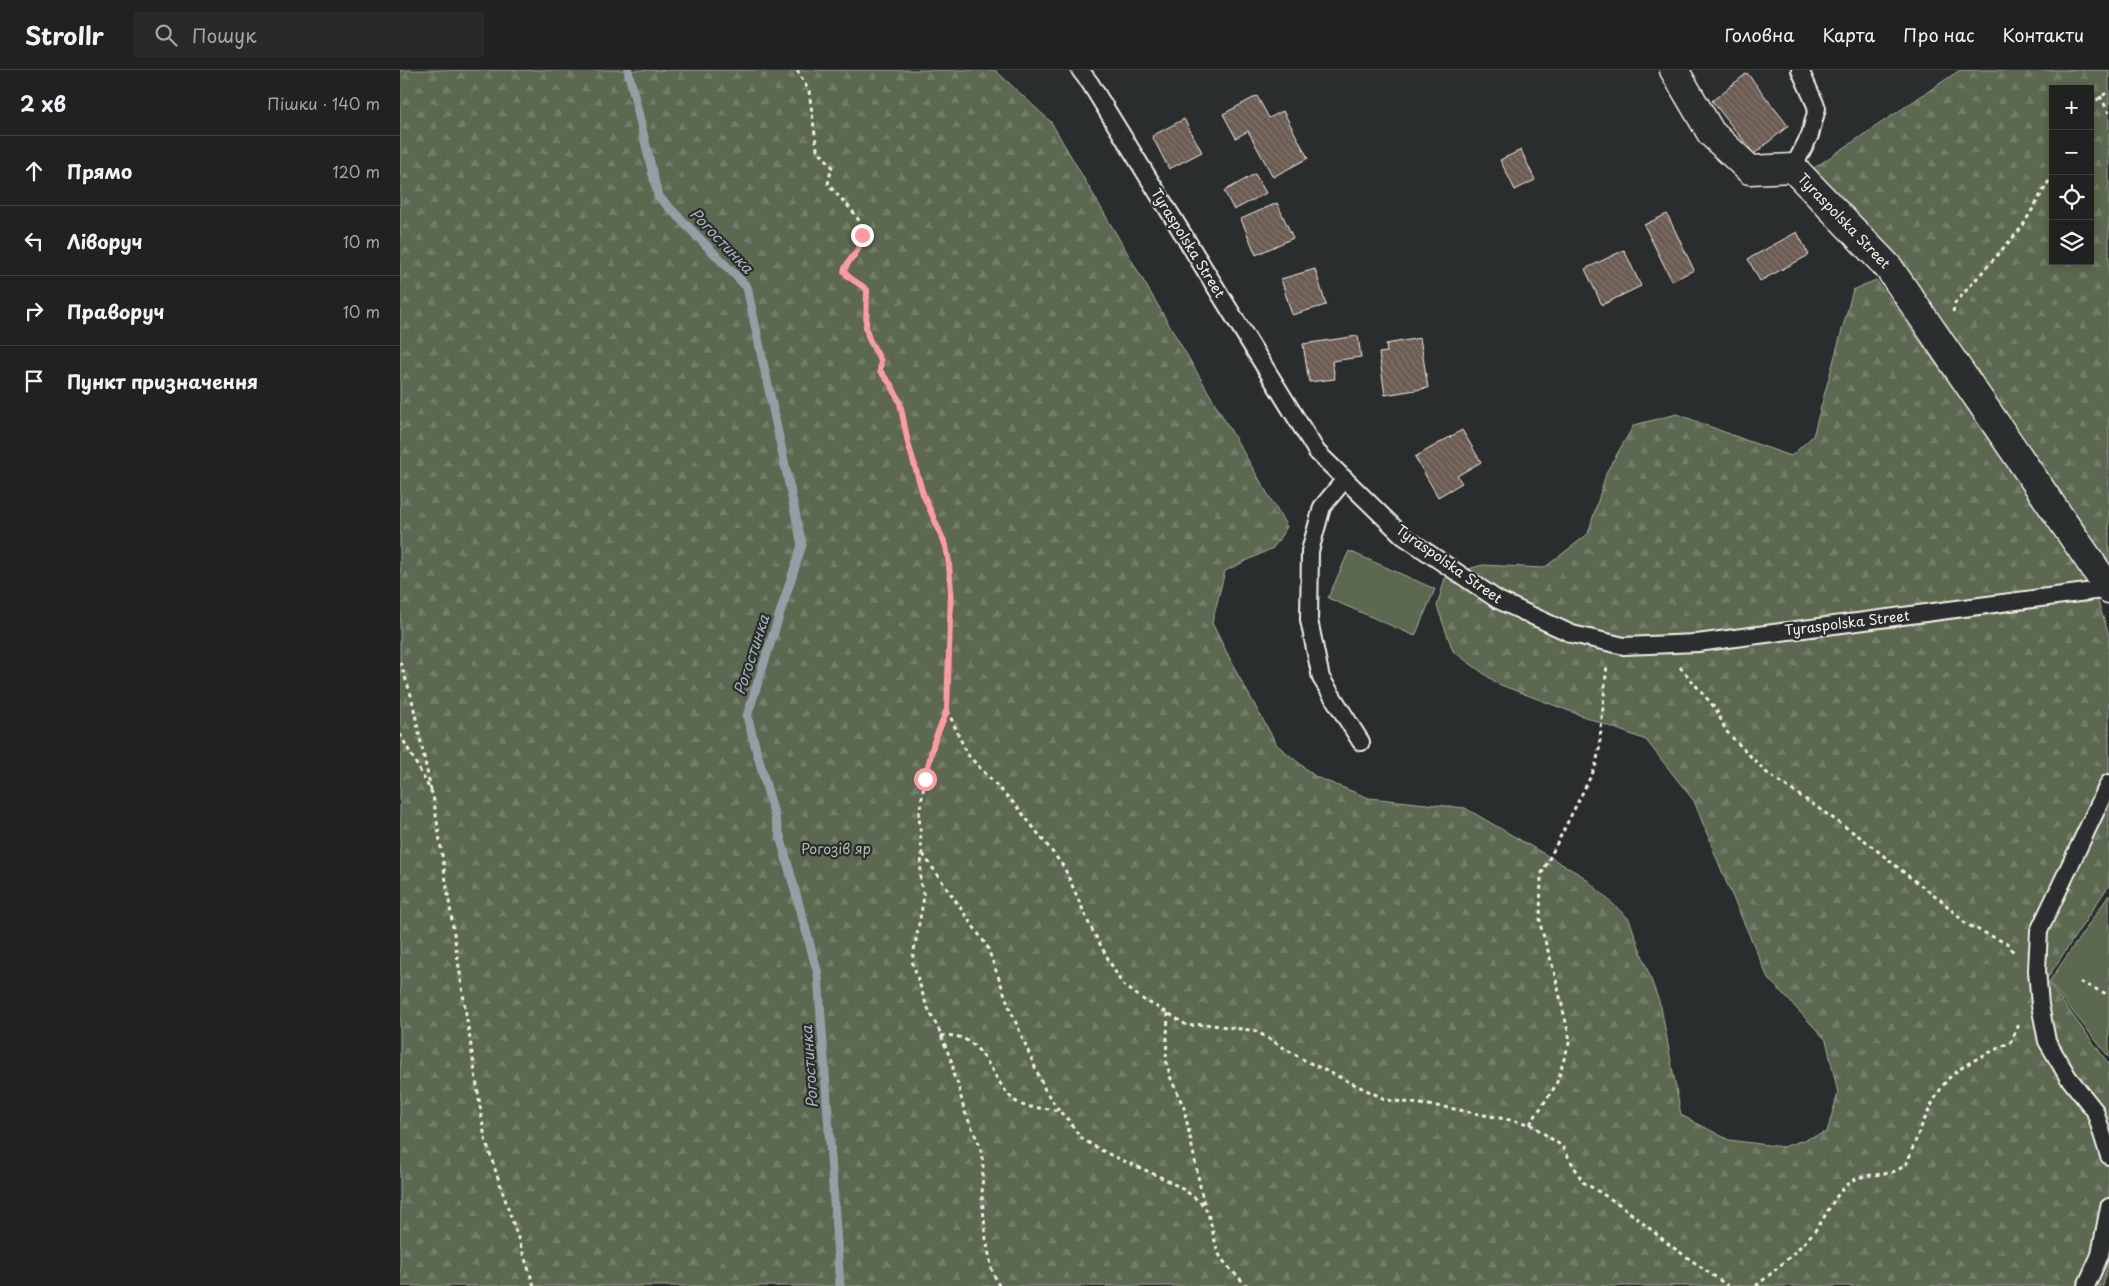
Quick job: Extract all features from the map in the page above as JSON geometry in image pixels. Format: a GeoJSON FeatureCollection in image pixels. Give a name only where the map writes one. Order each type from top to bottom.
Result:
{"type":"FeatureCollection","features":[{"type":"Feature","properties":{"kind":"street","name":"Tyraspolska Street"},"geometry":{"type":"LineString","coordinates":[[1674,70],[1711,133],[1750,170],[1793,168],[1889,268],[2109,589]]}},
{"type":"Feature","properties":{"kind":"lane","name":"Tyraspolska Street"},"geometry":{"type":"LineString","coordinates":[[1080,70],[1090,83],[1317,452],[1403,536],[1498,600],[1572,634],[1624,646],[1697,643],[2109,589]]}},
{"type":"Feature","properties":{"kind":"lane"},"geometry":{"type":"LineString","coordinates":[[1793,168],[1810,135],[1817,108],[1800,70]]}},
{"type":"Feature","properties":{"kind":"lane"},"geometry":{"type":"LineString","coordinates":[[1344,480],[1322,507],[1310,551],[1310,620],[1321,678],[1360,742]]}},
{"type":"Feature","properties":{"kind":"lane"},"geometry":{"type":"LineString","coordinates":[[2109,783],[2039,931],[2037,970],[2040,1005],[2047,1041],[2068,1077],[2095,1111],[2109,1156]]}},
{"type":"Feature","properties":{"kind":"lane"},"geometry":{"type":"LineString","coordinates":[[2086,1286],[2100,1255],[2109,1207]]}},
{"type":"Feature","properties":{"kind":"path"},"geometry":{"type":"LineString","coordinates":[[797,70],[809,91],[817,149],[832,166],[828,184],[862,224],[861,246],[846,265],[844,271],[852,281],[861,284],[867,290],[866,328],[869,339],[881,361],[880,371],[892,386],[900,403],[908,443],[923,494],[946,546],[951,592],[947,710],[934,742],[919,815],[922,853],[920,880],[924,897],[912,962],[919,987],[953,1065],[953,1074],[958,1084],[964,1110],[980,1146],[986,1239],[992,1270],[999,1286]]}},
{"type":"Feature","properties":{"kind":"path"},"geometry":{"type":"LineString","coordinates":[[2094,101],[2109,91]]}},
{"type":"Feature","properties":{"kind":"path"},"geometry":{"type":"LineString","coordinates":[[2100,96],[2109,113]]}},
{"type":"Feature","properties":{"kind":"path"},"geometry":{"type":"LineString","coordinates":[[1940,342],[1952,315],[1955,303],[2022,227],[2052,175]]}},
{"type":"Feature","properties":{"kind":"path"},"geometry":{"type":"LineString","coordinates":[[1530,1124],[1556,1085],[1570,1040],[1554,971],[1540,924],[1541,875],[1595,768],[1599,750],[1609,642]]}},
{"type":"Feature","properties":{"kind":"path"},"geometry":{"type":"LineString","coordinates":[[1662,644],[1716,710],[1726,731],[1767,773],[1863,839],[1941,900],[1966,924],[2008,944],[2020,962],[2037,970]]}},
{"type":"Feature","properties":{"kind":"path"},"geometry":{"type":"LineString","coordinates":[[400,662],[411,695],[433,795],[485,1139],[534,1286]]}},
{"type":"Feature","properties":{"kind":"path"},"geometry":{"type":"LineString","coordinates":[[947,710],[967,754],[1019,808],[1064,867],[1094,933],[1122,984],[1144,1000],[1168,1012],[1188,1026],[1205,1024],[1256,1030],[1304,1060],[1387,1100],[1444,1107],[1530,1124],[1562,1146],[1583,1182],[1622,1206],[1671,1246],[1728,1286]]}},
{"type":"Feature","properties":{"kind":"path"},"geometry":{"type":"LineString","coordinates":[[400,734],[433,795]]}},
{"type":"Feature","properties":{"kind":"path"},"geometry":{"type":"LineString","coordinates":[[922,853],[987,946],[1010,1009],[1045,1090],[1080,1137],[1110,1155],[1165,1179],[1204,1205]]}},
{"type":"Feature","properties":{"kind":"path"},"geometry":{"type":"LineString","coordinates":[[2080,982],[2109,996]]}},
{"type":"Feature","properties":{"kind":"path"},"geometry":{"type":"LineString","coordinates":[[1168,1012],[1166,1060],[1171,1079],[1184,1108],[1204,1205],[1220,1255],[1247,1286]]}},
{"type":"Feature","properties":{"kind":"path"},"geometry":{"type":"LineString","coordinates":[[1756,1286],[1769,1276],[1817,1227],[1835,1198],[1852,1181],[1865,1176],[1890,1174],[1901,1169],[1907,1163],[1934,1101],[1947,1081],[1988,1053],[2010,1042],[2021,1020]]}},
{"type":"Feature","properties":{"kind":"path"},"geometry":{"type":"LineString","coordinates":[[941,1036],[950,1034],[966,1040],[987,1060],[1004,1089],[1020,1104],[1061,1112]]}},
{"type":"Feature","properties":{"kind":"green space","name":"Рогозів яр"},"geometry":{"type":"Polygon","coordinates":[[[400,70],[995,70],[1051,122],[1287,527],[1273,548],[1225,571],[1212,623],[1238,675],[1277,745],[1316,777],[1369,798],[1465,808],[1584,877],[1629,919],[1661,1007],[1681,1115],[1729,1140],[1783,1147],[1827,1132],[1838,1093],[1826,1040],[1768,978],[1694,801],[1646,740],[1498,684],[1453,651],[1437,606],[1446,575],[1483,565],[1544,568],[1588,534],[1607,471],[1634,425],[1677,414],[1791,456],[1813,436],[1853,290],[1876,280],[2091,581],[2109,635],[2109,885],[2046,980],[2109,1064],[2109,1261],[2103,1286],[400,1286],[400,70]]]}},
{"type":"Feature","properties":{"kind":"green space"},"geometry":{"type":"Polygon","coordinates":[[[1960,70],[2109,70],[2109,564],[1895,256],[1811,170],[1960,70]]]}},
{"type":"Feature","properties":{"kind":"green space"},"geometry":{"type":"Polygon","coordinates":[[[1349,551],[1435,589],[1415,636],[1328,598],[1349,551]]]}},
{"type":"Feature","properties":{"kind":"green space"},"geometry":{"type":"Polygon","coordinates":[[[2109,895],[2109,1057],[2049,982],[2109,895]]]}},
{"type":"Feature","properties":{"kind":"building"},"geometry":{"type":"Polygon","coordinates":[[[1747,73],[1788,126],[1754,154],[1712,101],[1747,73]]]}},
{"type":"Feature","properties":{"kind":"building"},"geometry":{"type":"Polygon","coordinates":[[[1257,96],[1269,118],[1283,111],[1308,158],[1273,177],[1248,131],[1236,138],[1223,114],[1257,96]]]}},
{"type":"Feature","properties":{"kind":"building"},"geometry":{"type":"Polygon","coordinates":[[[1184,119],[1202,152],[1169,169],[1152,136],[1184,119]]]}},
{"type":"Feature","properties":{"kind":"building"},"geometry":{"type":"Polygon","coordinates":[[[1521,150],[1535,180],[1515,190],[1500,160],[1521,150]]]}},
{"type":"Feature","properties":{"kind":"building"},"geometry":{"type":"Polygon","coordinates":[[[1255,174],[1266,193],[1234,210],[1224,191],[1255,174]]]}},
{"type":"Feature","properties":{"kind":"building"},"geometry":{"type":"Polygon","coordinates":[[[1277,203],[1293,238],[1256,255],[1241,219],[1277,203]]]}},
{"type":"Feature","properties":{"kind":"building"},"geometry":{"type":"Polygon","coordinates":[[[1667,214],[1694,270],[1672,281],[1644,225],[1667,214]]]}},
{"type":"Feature","properties":{"kind":"building"},"geometry":{"type":"Polygon","coordinates":[[[1797,232],[1809,255],[1760,281],[1748,259],[1797,232]]]}},
{"type":"Feature","properties":{"kind":"building"},"geometry":{"type":"Polygon","coordinates":[[[1624,250],[1641,286],[1602,305],[1585,269],[1624,250]]]}},
{"type":"Feature","properties":{"kind":"building"},"geometry":{"type":"Polygon","coordinates":[[[1315,269],[1326,305],[1292,315],[1281,279],[1315,269]]]}},
{"type":"Feature","properties":{"kind":"building"},"geometry":{"type":"Polygon","coordinates":[[[1358,336],[1361,357],[1332,361],[1335,379],[1309,382],[1303,344],[1358,336]]]}},
{"type":"Feature","properties":{"kind":"building"},"geometry":{"type":"Polygon","coordinates":[[[1420,338],[1428,388],[1385,395],[1379,353],[1387,352],[1386,344],[1420,338]]]}},
{"type":"Feature","properties":{"kind":"building"},"geometry":{"type":"Polygon","coordinates":[[[1462,430],[1481,462],[1457,476],[1462,483],[1438,497],[1415,457],[1462,430]]]}},
{"type":"Feature","properties":{"kind":"waterway","name":"Рогостинка"},"geometry":{"type":"LineString","coordinates":[[628,70],[658,196],[747,287],[802,545],[747,716],[818,974],[840,1286]]}},
{"type":"Feature","properties":{"kind":"route"},"geometry":{"type":"LineString","coordinates":[[862,235],[861,246],[846,265],[844,271],[852,281],[861,284],[867,290],[868,317],[866,328],[869,339],[881,361],[880,371],[892,386],[900,403],[908,443],[923,494],[946,546],[949,563],[951,592],[947,710],[934,742],[925,779]]}}]}
